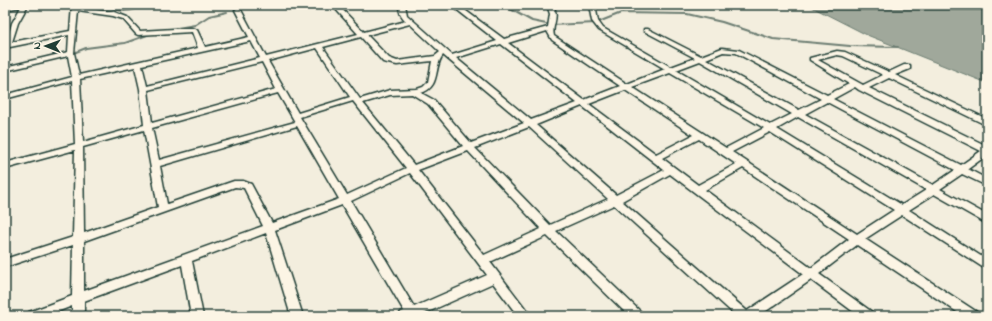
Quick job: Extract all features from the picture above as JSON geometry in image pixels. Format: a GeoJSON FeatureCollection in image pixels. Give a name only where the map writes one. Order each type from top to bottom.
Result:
{"type":"FeatureCollection","features":[{"type":"Feature","properties":{"kind":"street"},"geometry":{"type":"LineString","coordinates":[[10,7],[25,5]]}},
{"type":"Feature","properties":{"kind":"street"},"geometry":{"type":"LineString","coordinates":[[7,46],[25,5]]}},
{"type":"Feature","properties":{"kind":"street"},"geometry":{"type":"LineString","coordinates":[[335,5],[386,60],[391,62],[436,58]]}},
{"type":"Feature","properties":{"kind":"street"},"geometry":{"type":"LineString","coordinates":[[402,5],[404,16],[530,124],[744,316]]}},
{"type":"Feature","properties":{"kind":"street"},"geometry":{"type":"LineString","coordinates":[[454,5],[655,158],[868,316]]}},
{"type":"Feature","properties":{"kind":"street"},"geometry":{"type":"LineString","coordinates":[[550,5],[553,18],[550,28],[550,35],[554,40],[973,316]]}},
{"type":"Feature","properties":{"kind":"street"},"geometry":{"type":"LineString","coordinates":[[592,5],[596,21],[600,29],[771,129],[902,210],[987,266]]}},
{"type":"Feature","properties":{"kind":"street"},"geometry":{"type":"LineString","coordinates":[[78,316],[79,146],[76,78],[71,53],[75,7],[114,14],[125,18],[138,33],[182,30],[195,31],[202,49]]}},
{"type":"Feature","properties":{"kind":"street"},"geometry":{"type":"LineString","coordinates":[[238,10],[280,90],[345,200],[410,315],[494,277]]}},
{"type":"Feature","properties":{"kind":"street"},"geometry":{"type":"LineString","coordinates":[[144,89],[265,60],[411,22]]}},
{"type":"Feature","properties":{"kind":"street"},"geometry":{"type":"LineString","coordinates":[[5,25],[16,23]]}},
{"type":"Feature","properties":{"kind":"street"},"geometry":{"type":"LineString","coordinates":[[451,57],[550,28]]}},
{"type":"Feature","properties":{"kind":"street"},"geometry":{"type":"LineString","coordinates":[[646,30],[700,58],[987,220]]}},
{"type":"Feature","properties":{"kind":"street"},"geometry":{"type":"LineString","coordinates":[[7,46],[72,32]]}},
{"type":"Feature","properties":{"kind":"street"},"geometry":{"type":"LineString","coordinates":[[5,97],[76,78],[253,38]]}},
{"type":"Feature","properties":{"kind":"street"},"geometry":{"type":"LineString","coordinates":[[319,46],[357,100],[525,316]]}},
{"type":"Feature","properties":{"kind":"street"},"geometry":{"type":"LineString","coordinates":[[33,316],[345,200],[412,169],[722,50],[737,51],[987,183]]}},
{"type":"Feature","properties":{"kind":"street"},"geometry":{"type":"LineString","coordinates":[[155,164],[298,120],[357,100],[394,92],[414,92],[427,88],[431,83],[433,62],[443,51]]}},
{"type":"Feature","properties":{"kind":"street"},"geometry":{"type":"LineString","coordinates":[[5,69],[71,53]]}},
{"type":"Feature","properties":{"kind":"street"},"geometry":{"type":"LineString","coordinates":[[749,316],[811,274],[857,240],[933,190],[987,150],[859,86],[812,60],[841,53],[987,122]]}},
{"type":"Feature","properties":{"kind":"street"},"geometry":{"type":"LineString","coordinates":[[138,64],[144,89],[148,127],[163,209]]}},
{"type":"Feature","properties":{"kind":"street"},"geometry":{"type":"LineString","coordinates":[[726,152],[828,99],[907,67]]}},
{"type":"Feature","properties":{"kind":"street"},"geometry":{"type":"LineString","coordinates":[[5,166],[280,90]]}},
{"type":"Feature","properties":{"kind":"street"},"geometry":{"type":"LineString","coordinates":[[414,92],[431,102],[469,147],[549,231],[637,316]]}},
{"type":"Feature","properties":{"kind":"street"},"geometry":{"type":"LineString","coordinates":[[655,158],[700,135]]}},
{"type":"Feature","properties":{"kind":"street"},"geometry":{"type":"LineString","coordinates":[[698,190],[743,164]]}},
{"type":"Feature","properties":{"kind":"street"},"geometry":{"type":"LineString","coordinates":[[482,261],[615,200],[671,170]]}},
{"type":"Feature","properties":{"kind":"street"},"geometry":{"type":"LineString","coordinates":[[5,263],[79,239],[234,184],[243,184],[248,186],[269,228],[297,316]]}},
{"type":"Feature","properties":{"kind":"street"},"geometry":{"type":"LineString","coordinates":[[186,258],[197,316]]}},
{"type":"Feature","properties":{"kind":"shaded area"},"geometry":{"type":"Polygon","coordinates":[[[808,5],[987,5],[987,83],[867,35],[808,5]]]}},
{"type":"Feature","properties":{"kind":"waterway"},"geometry":{"type":"LineString","coordinates":[[105,5],[121,11],[137,9],[148,5]]}},
{"type":"Feature","properties":{"kind":"waterway"},"geometry":{"type":"LineString","coordinates":[[503,5],[532,21],[551,25],[596,23],[621,13],[687,14],[722,22],[773,39],[850,46],[898,47]]}},
{"type":"Feature","properties":{"kind":"waterway"},"geometry":{"type":"LineString","coordinates":[[166,30],[195,25],[209,16],[227,12]]}},
{"type":"Feature","properties":{"kind":"waterway"},"geometry":{"type":"LineString","coordinates":[[71,54],[86,48],[125,43],[153,33]]}}]}
